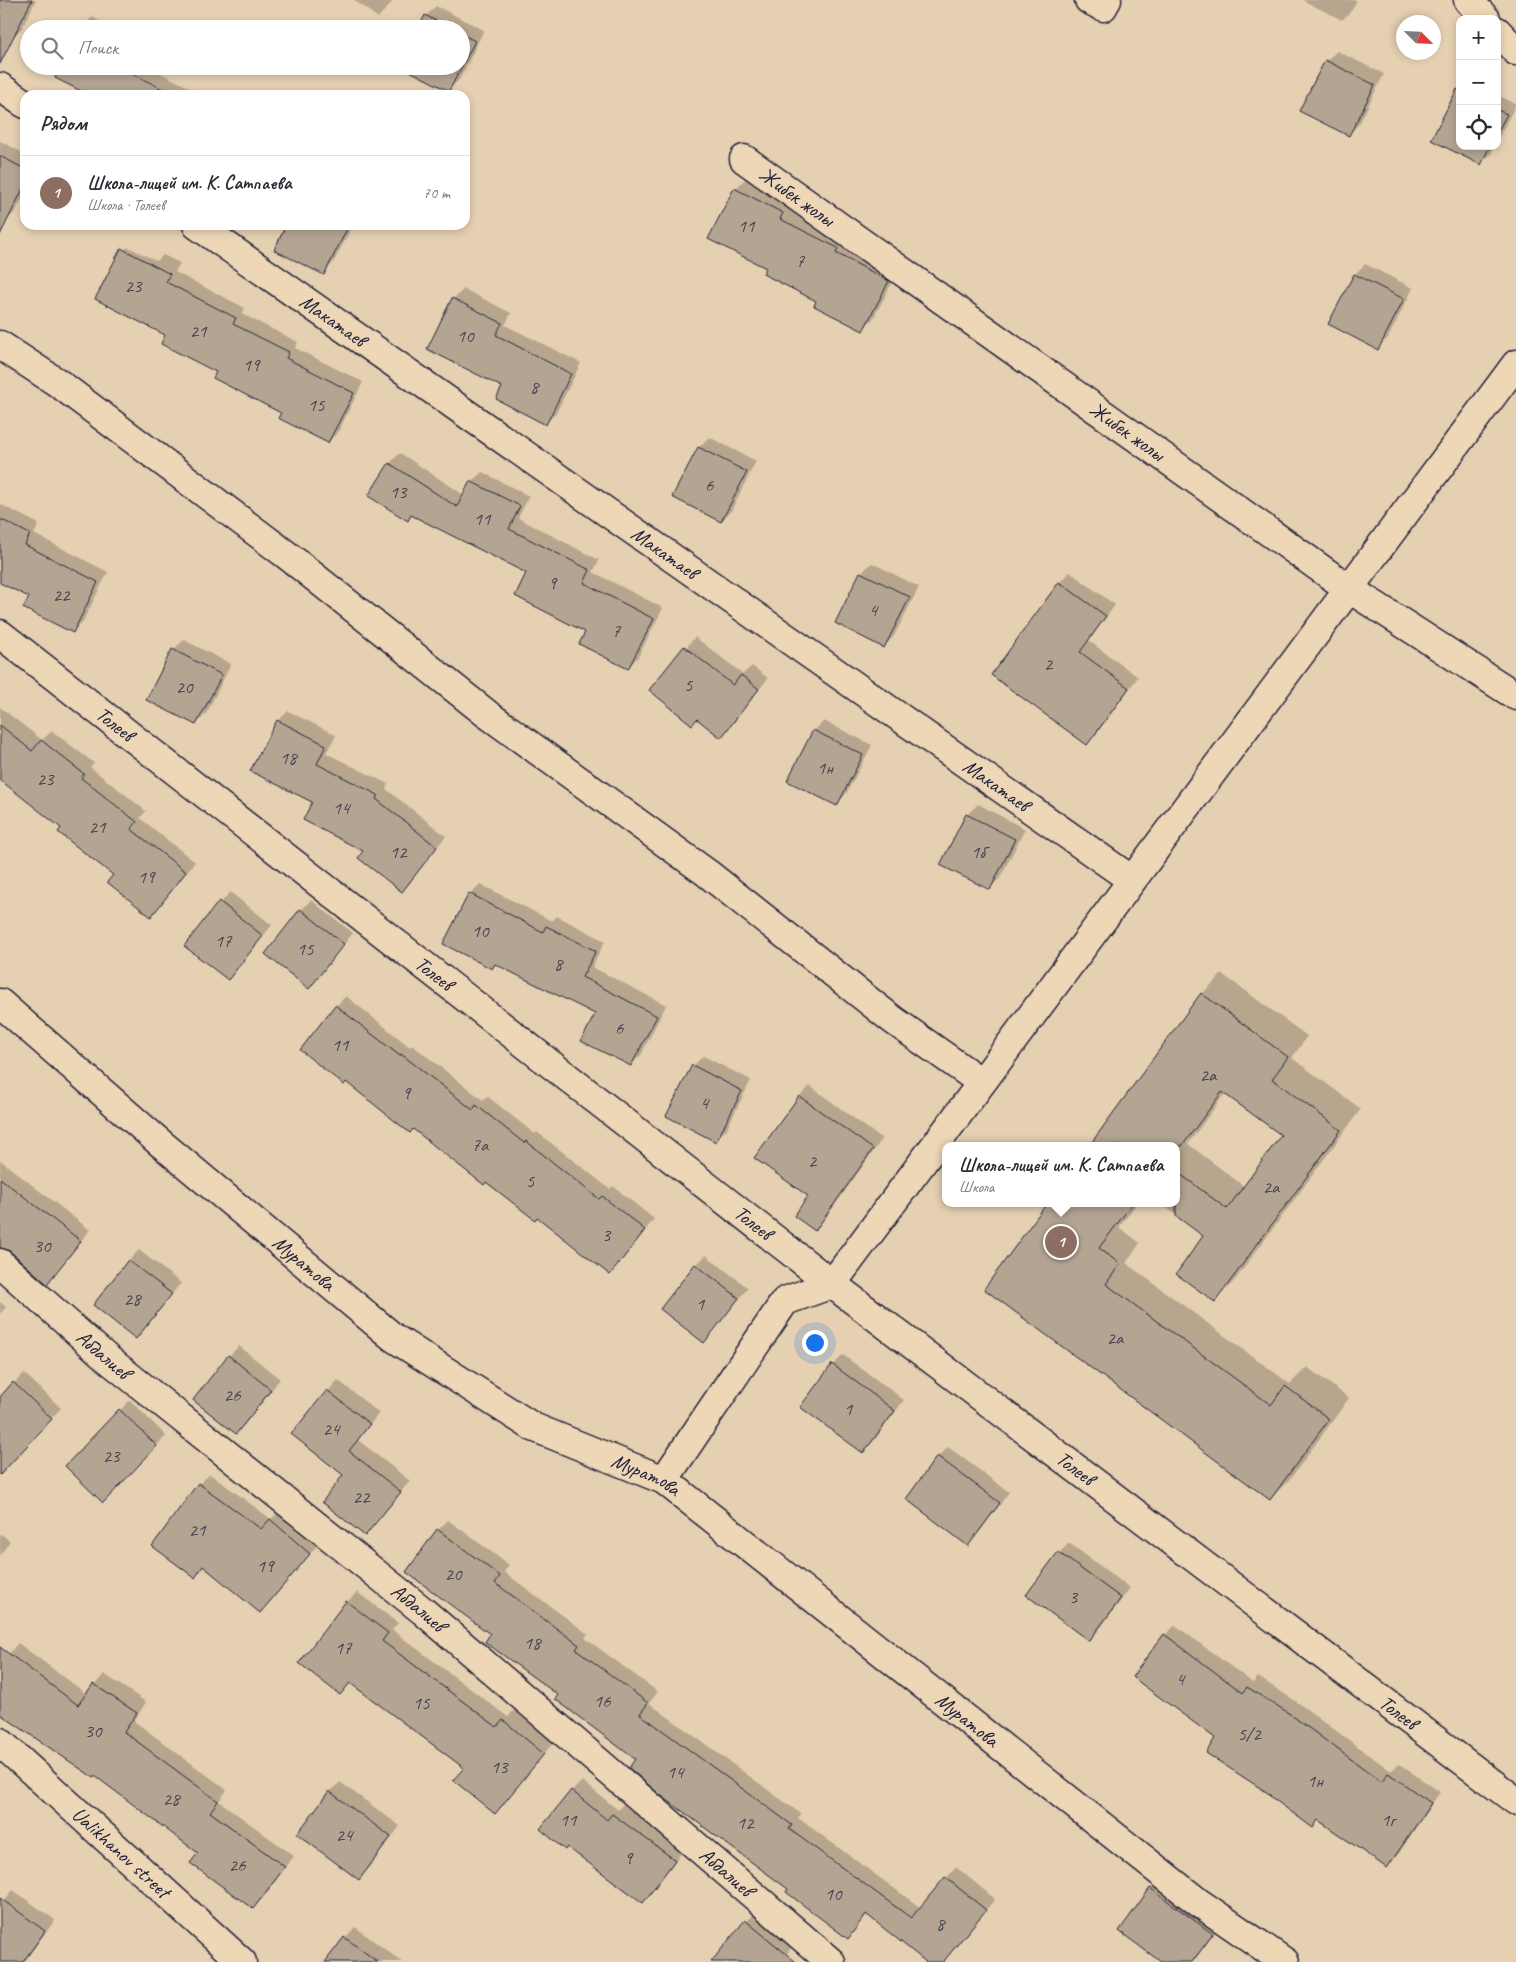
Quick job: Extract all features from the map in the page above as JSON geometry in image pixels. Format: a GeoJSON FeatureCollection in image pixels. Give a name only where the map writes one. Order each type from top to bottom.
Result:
{"type":"FeatureCollection","features":[{"type":"Feature","properties":{"kind":"street"},"geometry":{"type":"LineString","coordinates":[[1088,0],[1103,7],[1108,0]]}},
{"type":"Feature","properties":{"kind":"street"},"geometry":{"type":"LineString","coordinates":[[1468,0],[1482,15]]}},
{"type":"Feature","properties":{"kind":"street"},"geometry":{"type":"LineString","coordinates":[[1501,35],[1516,51]]}},
{"type":"Feature","properties":{"kind":"street"},"geometry":{"type":"LineString","coordinates":[[0,87],[20,101]]}},
{"type":"Feature","properties":{"kind":"street","name":"Жибек жолы"},"geometry":{"type":"LineString","coordinates":[[744,159],[1348,588],[1516,696]]}},
{"type":"Feature","properties":{"kind":"street","name":"Макатаев"},"geometry":{"type":"LineString","coordinates":[[204,230],[1132,880]]}},
{"type":"Feature","properties":{"kind":"street"},"geometry":{"type":"LineString","coordinates":[[0,345],[61,385],[288,556],[487,714],[707,873],[894,1020],[982,1082]]}},
{"type":"Feature","properties":{"kind":"street"},"geometry":{"type":"LineString","coordinates":[[664,1480],[785,1301],[832,1284],[1516,364]]}},
{"type":"Feature","properties":{"kind":"street","name":"Толеев"},"geometry":{"type":"LineString","coordinates":[[0,634],[832,1284],[1516,1800]]}},
{"type":"Feature","properties":{"kind":"street","name":"Муратова"},"geometry":{"type":"LineString","coordinates":[[0,1003],[158,1141],[394,1338],[533,1427],[664,1480],[1198,1902],[1285,1962]]}},
{"type":"Feature","properties":{"kind":"street","name":"Абдалиев"},"geometry":{"type":"LineString","coordinates":[[0,1264],[110,1360],[423,1611],[830,1962]]}},
{"type":"Feature","properties":{"kind":"street","name":"Ualikhanov street"},"geometry":{"type":"LineString","coordinates":[[0,1742],[242,1962]]}},
{"type":"Feature","properties":{"kind":"building"},"geometry":{"type":"Polygon","coordinates":[[[0,0],[32,0],[22,20],[20,20],[20,24],[0,64],[0,0]]]}},
{"type":"Feature","properties":{"kind":"building"},"geometry":{"type":"Polygon","coordinates":[[[425,15],[434,20],[422,20],[425,15]]]}},
{"type":"Feature","properties":{"kind":"building"},"geometry":{"type":"Polygon","coordinates":[[[470,38],[475,41],[470,51],[470,38]]]}},
{"type":"Feature","properties":{"kind":"building"},"geometry":{"type":"Polygon","coordinates":[[[1325,60],[1375,85],[1349,136],[1299,111],[1325,60]]]}},
{"type":"Feature","properties":{"kind":"building"},"geometry":{"type":"Polygon","coordinates":[[[56,75],[135,75],[164,90],[79,90],[55,78],[56,75]]]}},
{"type":"Feature","properties":{"kind":"building"},"geometry":{"type":"Polygon","coordinates":[[[418,75],[457,75],[450,90],[418,75]]]}},
{"type":"Feature","properties":{"kind":"building"},"geometry":{"type":"Polygon","coordinates":[[[1456,91],[1456,150],[1488,150],[1481,165],[1431,140],[1456,91]]]}},
{"type":"Feature","properties":{"kind":"building"},"geometry":{"type":"Polygon","coordinates":[[[1501,112],[1507,114],[1501,125],[1501,112]]]}},
{"type":"Feature","properties":{"kind":"building"},"geometry":{"type":"Polygon","coordinates":[[[0,156],[20,166],[20,195],[0,235],[0,156]]]}},
{"type":"Feature","properties":{"kind":"building"},"geometry":{"type":"Polygon","coordinates":[[[734,188],[783,213],[780,219],[838,248],[836,253],[889,281],[863,331],[814,306],[816,301],[763,274],[766,268],[708,239],[734,188]]]}},
{"type":"Feature","properties":{"kind":"building"},"geometry":{"type":"Polygon","coordinates":[[[284,230],[346,230],[324,275],[274,250],[284,230]]]}},
{"type":"Feature","properties":{"kind":"building"},"geometry":{"type":"Polygon","coordinates":[[[121,248],[170,274],[166,282],[236,318],[233,324],[289,352],[286,358],[354,393],[328,443],[278,418],[281,413],[213,378],[216,372],[161,344],[165,335],[95,299],[121,248]]]}},
{"type":"Feature","properties":{"kind":"building"},"geometry":{"type":"Polygon","coordinates":[[[1354,274],[1404,299],[1378,350],[1328,324],[1354,274]]]}},
{"type":"Feature","properties":{"kind":"building"},"geometry":{"type":"Polygon","coordinates":[[[452,298],[502,323],[496,335],[571,374],[546,425],[496,399],[502,387],[427,349],[452,298]]]}},
{"type":"Feature","properties":{"kind":"building"},"geometry":{"type":"Polygon","coordinates":[[[698,447],[747,472],[721,522],[672,497],[698,447]]]}},
{"type":"Feature","properties":{"kind":"building"},"geometry":{"type":"Polygon","coordinates":[[[389,463],[457,507],[470,481],[520,506],[509,529],[590,570],[584,583],[654,619],[628,669],[579,644],[585,632],[515,596],[526,573],[411,515],[408,521],[368,496],[389,463]]]}},
{"type":"Feature","properties":{"kind":"building"},"geometry":{"type":"Polygon","coordinates":[[[0,519],[30,534],[25,545],[98,582],[73,633],[23,608],[29,597],[0,583],[0,519]]]}},
{"type":"Feature","properties":{"kind":"building"},"geometry":{"type":"Polygon","coordinates":[[[860,572],[910,597],[884,648],[835,623],[860,572]]]}},
{"type":"Feature","properties":{"kind":"building"},"geometry":{"type":"Polygon","coordinates":[[[1059,582],[1106,616],[1080,652],[1129,688],[1087,745],[991,675],[1059,582]]]}},
{"type":"Feature","properties":{"kind":"building"},"geometry":{"type":"Polygon","coordinates":[[[684,646],[733,685],[741,675],[759,689],[721,738],[697,719],[692,725],[649,690],[684,646]]]}},
{"type":"Feature","properties":{"kind":"building"},"geometry":{"type":"Polygon","coordinates":[[[172,649],[222,675],[196,725],[146,700],[172,649]]]}},
{"type":"Feature","properties":{"kind":"building"},"geometry":{"type":"Polygon","coordinates":[[[277,720],[326,745],[317,764],[378,795],[376,799],[437,847],[402,892],[358,858],[363,851],[303,820],[312,802],[250,771],[277,720]]]}},
{"type":"Feature","properties":{"kind":"building"},"geometry":{"type":"Polygon","coordinates":[[[0,725],[32,751],[41,740],[84,774],[81,778],[137,822],[131,829],[186,872],[151,917],[107,882],[113,875],[58,832],[61,828],[0,780],[0,725]]]}},
{"type":"Feature","properties":{"kind":"building"},"geometry":{"type":"Polygon","coordinates":[[[813,730],[863,755],[837,806],[787,781],[813,730]]]}},
{"type":"Feature","properties":{"kind":"building"},"geometry":{"type":"Polygon","coordinates":[[[966,814],[1015,839],[990,890],[940,865],[966,814]]]}},
{"type":"Feature","properties":{"kind":"building"},"geometry":{"type":"Polygon","coordinates":[[[469,893],[543,932],[546,926],[596,951],[582,977],[657,1016],[631,1066],[581,1041],[595,1014],[495,964],[492,969],[443,944],[469,893]]]}},
{"type":"Feature","properties":{"kind":"building"},"geometry":{"type":"Polygon","coordinates":[[[219,901],[263,936],[228,980],[184,946],[219,901]]]}},
{"type":"Feature","properties":{"kind":"building"},"geometry":{"type":"Polygon","coordinates":[[[300,909],[344,944],[309,989],[265,954],[300,909]]]}},
{"type":"Feature","properties":{"kind":"building"},"geometry":{"type":"Polygon","coordinates":[[[1201,993],[1288,1057],[1272,1079],[1341,1130],[1215,1302],[1176,1274],[1203,1236],[1176,1216],[1176,1207],[1180,1207],[1180,1174],[1227,1209],[1281,1135],[1222,1092],[1182,1146],[1180,1146],[1180,1142],[1092,1142],[1201,993]]]}},
{"type":"Feature","properties":{"kind":"building"},"geometry":{"type":"Polygon","coordinates":[[[335,1005],[473,1110],[476,1105],[524,1143],[526,1141],[599,1199],[602,1196],[645,1230],[610,1275],[537,1217],[535,1220],[486,1182],[484,1185],[413,1129],[410,1133],[346,1082],[344,1085],[300,1050],[335,1005]]]}},
{"type":"Feature","properties":{"kind":"building"},"geometry":{"type":"Polygon","coordinates":[[[692,1065],[742,1091],[716,1142],[666,1116],[692,1065]]]}},
{"type":"Feature","properties":{"kind":"building"},"geometry":{"type":"Polygon","coordinates":[[[799,1096],[873,1149],[815,1231],[794,1216],[808,1196],[754,1158],[799,1096]]]}},
{"type":"Feature","properties":{"kind":"building"},"geometry":{"type":"Polygon","coordinates":[[[0,1178],[81,1241],[47,1284],[10,1251],[0,1248],[0,1178]]]}},
{"type":"Feature","properties":{"kind":"building"},"geometry":{"type":"Polygon","coordinates":[[[1044,1207],[1130,1207],[1099,1248],[1120,1264],[1106,1284],[1271,1405],[1285,1386],[1329,1419],[1270,1500],[984,1289],[1044,1207]]]}},
{"type":"Feature","properties":{"kind":"building"},"geometry":{"type":"Polygon","coordinates":[[[128,1260],[172,1294],[136,1339],[93,1305],[128,1260]]]}},
{"type":"Feature","properties":{"kind":"building"},"geometry":{"type":"Polygon","coordinates":[[[695,1264],[739,1298],[704,1343],[660,1309],[695,1264]]]}},
{"type":"Feature","properties":{"kind":"building"},"geometry":{"type":"Polygon","coordinates":[[[228,1355],[271,1390],[236,1434],[193,1400],[228,1355]]]}},
{"type":"Feature","properties":{"kind":"building"},"geometry":{"type":"Polygon","coordinates":[[[832,1364],[895,1411],[863,1453],[800,1407],[832,1364]]]}},
{"type":"Feature","properties":{"kind":"building"},"geometry":{"type":"Polygon","coordinates":[[[13,1382],[52,1419],[0,1475],[0,1397],[13,1382]]]}},
{"type":"Feature","properties":{"kind":"building"},"geometry":{"type":"Polygon","coordinates":[[[327,1390],[370,1424],[349,1451],[401,1492],[365,1536],[322,1502],[343,1475],[291,1434],[327,1390]]]}},
{"type":"Feature","properties":{"kind":"building"},"geometry":{"type":"Polygon","coordinates":[[[119,1409],[157,1446],[103,1503],[65,1466],[119,1409]]]}},
{"type":"Feature","properties":{"kind":"building"},"geometry":{"type":"Polygon","coordinates":[[[937,1456],[1000,1503],[968,1546],[906,1499],[937,1456]]]}},
{"type":"Feature","properties":{"kind":"building"},"geometry":{"type":"Polygon","coordinates":[[[198,1483],[261,1529],[270,1519],[310,1554],[260,1613],[203,1566],[195,1578],[152,1546],[198,1483]]]}},
{"type":"Feature","properties":{"kind":"building"},"geometry":{"type":"Polygon","coordinates":[[[437,1529],[500,1576],[495,1583],[579,1645],[576,1649],[648,1703],[640,1714],[792,1825],[789,1829],[911,1918],[945,1877],[986,1910],[943,1962],[926,1962],[866,1914],[848,1939],[786,1892],[788,1889],[659,1794],[629,1768],[635,1759],[555,1699],[558,1695],[485,1642],[490,1634],[406,1572],[437,1529]]]}},
{"type":"Feature","properties":{"kind":"building"},"geometry":{"type":"Polygon","coordinates":[[[1058,1552],[1121,1598],[1089,1641],[1026,1595],[1058,1552]]]}},
{"type":"Feature","properties":{"kind":"building"},"geometry":{"type":"Polygon","coordinates":[[[346,1601],[388,1633],[382,1641],[497,1727],[503,1720],[544,1754],[495,1814],[453,1780],[464,1768],[350,1683],[340,1695],[299,1663],[346,1601]]]}},
{"type":"Feature","properties":{"kind":"building"},"geometry":{"type":"Polygon","coordinates":[[[1164,1634],[1243,1693],[1247,1687],[1287,1712],[1382,1782],[1388,1773],[1431,1803],[1387,1868],[1318,1820],[1313,1828],[1271,1795],[1206,1753],[1215,1738],[1132,1677],[1164,1634]]]}},
{"type":"Feature","properties":{"kind":"building"},"geometry":{"type":"Polygon","coordinates":[[[0,1647],[78,1705],[93,1684],[137,1713],[124,1732],[218,1801],[210,1812],[285,1867],[253,1909],[190,1863],[198,1853],[95,1776],[94,1778],[0,1714],[0,1647]]]}},
{"type":"Feature","properties":{"kind":"building"},"geometry":{"type":"Polygon","coordinates":[[[571,1790],[607,1820],[612,1814],[675,1860],[643,1903],[567,1847],[565,1850],[540,1829],[571,1790]]]}},
{"type":"Feature","properties":{"kind":"building"},"geometry":{"type":"Polygon","coordinates":[[[329,1791],[391,1837],[359,1880],[297,1834],[329,1791]]]}},
{"type":"Feature","properties":{"kind":"building"},"geometry":{"type":"Polygon","coordinates":[[[1150,1888],[1213,1934],[1192,1962],[1161,1962],[1119,1931],[1150,1888]]]}},
{"type":"Feature","properties":{"kind":"building"},"geometry":{"type":"Polygon","coordinates":[[[0,1898],[45,1931],[23,1962],[0,1962],[0,1898]]]}},
{"type":"Feature","properties":{"kind":"building"},"geometry":{"type":"Polygon","coordinates":[[[745,1920],[796,1962],[711,1962],[745,1920]]]}},
{"type":"Feature","properties":{"kind":"building"},"geometry":{"type":"Polygon","coordinates":[[[344,1937],[378,1962],[325,1962],[344,1937]]]}},
{"type":"Feature","properties":{"kind":"place","name":"Школа-лицей им. К. Сатпаева"},"geometry":{"type":"Point","coordinates":[1061,1242]}}]}
